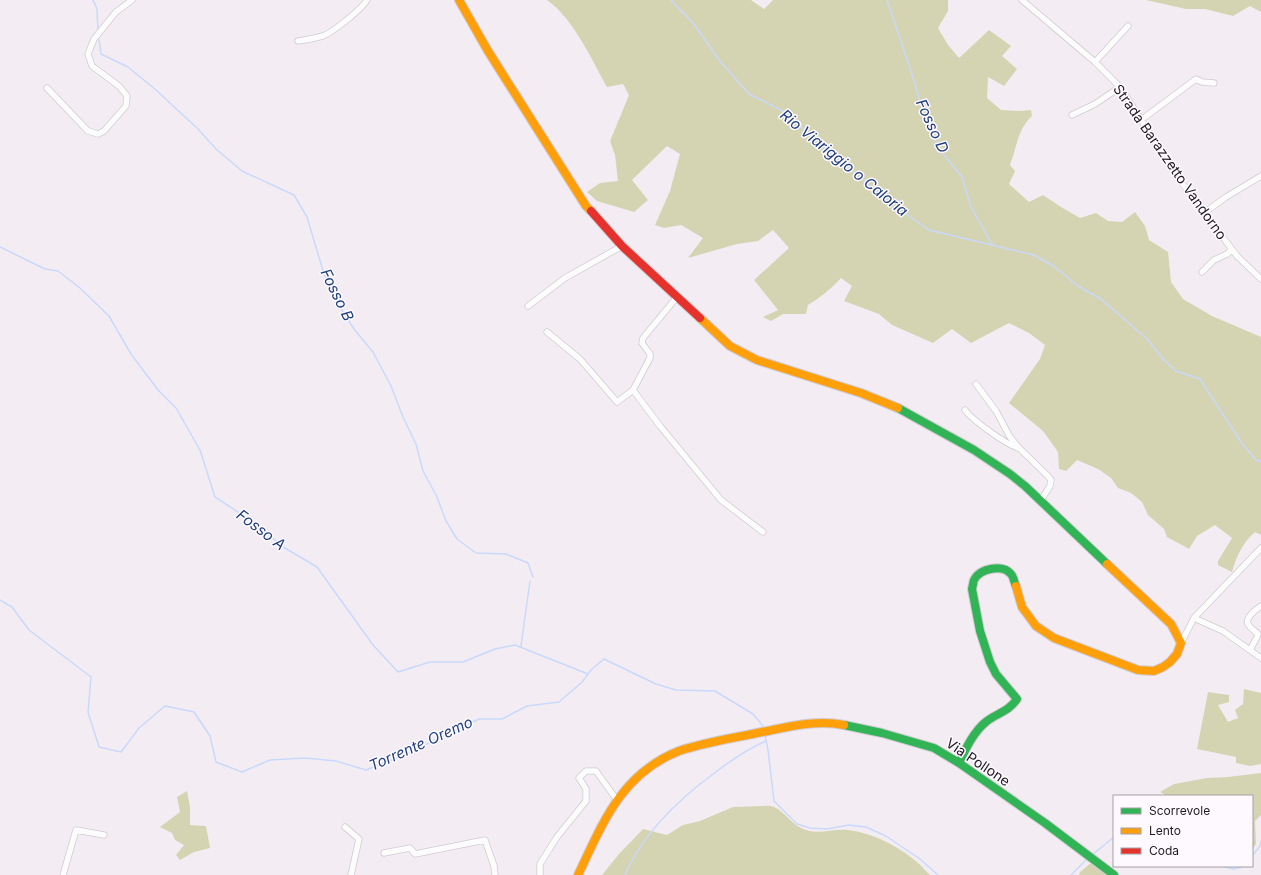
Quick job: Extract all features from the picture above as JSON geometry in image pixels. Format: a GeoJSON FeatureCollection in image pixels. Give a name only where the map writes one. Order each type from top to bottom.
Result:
{"type":"FeatureCollection","features":[{"type":"Feature","properties":{"kind":"street"},"geometry":{"type":"LineString","coordinates":[[46,88],[88,131],[98,134],[104,131],[126,106],[127,96],[120,86],[92,66],[88,54],[94,39],[103,30],[116,12],[132,0]]}},
{"type":"Feature","properties":{"kind":"street"},"geometry":{"type":"LineString","coordinates":[[298,41],[324,35],[335,29],[367,0]]}},
{"type":"Feature","properties":{"kind":"street"},"geometry":{"type":"LineString","coordinates":[[459,0],[488,51],[586,206],[622,246],[730,346],[757,360],[861,393],[900,410],[974,450],[1010,474],[1041,500],[1171,624],[1181,643]]}},
{"type":"Feature","properties":{"kind":"street","name":"Strada Barazzetto Vandorno"},"geometry":{"type":"LineString","coordinates":[[1022,0],[1095,62],[1120,87],[1176,175],[1232,250],[1261,280]]}},
{"type":"Feature","properties":{"kind":"street"},"geometry":{"type":"LineString","coordinates":[[1095,62],[1128,26]]}},
{"type":"Feature","properties":{"kind":"street"},"geometry":{"type":"LineString","coordinates":[[1142,120],[1196,79],[1202,82],[1214,83]]}},
{"type":"Feature","properties":{"kind":"street"},"geometry":{"type":"LineString","coordinates":[[1072,115],[1095,104],[1120,87]]}},
{"type":"Feature","properties":{"kind":"street"},"geometry":{"type":"LineString","coordinates":[[1204,213],[1226,196],[1261,176]]}},
{"type":"Feature","properties":{"kind":"street"},"geometry":{"type":"LineString","coordinates":[[528,306],[565,278],[622,246]]}},
{"type":"Feature","properties":{"kind":"street"},"geometry":{"type":"LineString","coordinates":[[1202,272],[1214,260],[1232,250]]}},
{"type":"Feature","properties":{"kind":"street"},"geometry":{"type":"LineString","coordinates":[[547,332],[580,359],[617,402],[633,390],[650,358],[650,354],[642,342],[643,338],[677,297]]}},
{"type":"Feature","properties":{"kind":"street"},"geometry":{"type":"LineString","coordinates":[[976,384],[996,411],[1010,437],[1051,480],[1050,486],[1041,500]]}},
{"type":"Feature","properties":{"kind":"street"},"geometry":{"type":"LineString","coordinates":[[633,390],[660,426],[722,500],[763,532]]}},
{"type":"Feature","properties":{"kind":"street"},"geometry":{"type":"LineString","coordinates":[[965,410],[990,431],[1013,446],[1019,448]]}},
{"type":"Feature","properties":{"kind":"street"},"geometry":{"type":"LineString","coordinates":[[959,763],[970,742],[987,721],[1010,709],[1017,699],[994,671],[987,656],[972,589],[974,580],[979,574],[996,568],[1006,570],[1012,575],[1022,607],[1036,626],[1054,638],[1124,666],[1138,670],[1154,671],[1170,662],[1177,654],[1194,618],[1261,548]]}},
{"type":"Feature","properties":{"kind":"street"},"geometry":{"type":"LineString","coordinates":[[1250,650],[1258,637],[1258,634],[1249,626],[1248,620],[1261,606]]}},
{"type":"Feature","properties":{"kind":"street"},"geometry":{"type":"LineString","coordinates":[[1194,618],[1223,631],[1261,658]]}},
{"type":"Feature","properties":{"kind":"street","name":"Via Pollone"},"geometry":{"type":"LineString","coordinates":[[578,875],[607,815],[617,800],[628,786],[661,760],[680,751],[760,733],[811,723],[827,722],[882,733],[934,748],[959,763],[1083,851],[1114,875]]}},
{"type":"Feature","properties":{"kind":"street"},"geometry":{"type":"LineString","coordinates":[[540,875],[540,864],[557,837],[586,801],[586,789],[580,778],[586,771],[596,771],[617,800]]}},
{"type":"Feature","properties":{"kind":"street"},"geometry":{"type":"LineString","coordinates":[[345,827],[359,839],[351,875]]}},
{"type":"Feature","properties":{"kind":"street"},"geometry":{"type":"LineString","coordinates":[[63,875],[76,830],[104,834]]}},
{"type":"Feature","properties":{"kind":"street"},"geometry":{"type":"LineString","coordinates":[[384,853],[410,848],[415,854],[485,840],[494,866],[495,875]]}},
{"type":"Feature","properties":{"kind":"green space"},"geometry":{"type":"Polygon","coordinates":[[[547,0],[751,0],[764,9],[773,0],[948,0],[948,11],[938,28],[948,45],[959,58],[989,30],[1011,46],[1002,56],[1017,69],[1004,86],[988,77],[987,98],[1001,110],[1031,110],[1032,116],[1027,121],[1020,133],[1010,165],[1015,171],[1009,184],[1029,202],[1043,195],[1080,218],[1096,213],[1108,221],[1122,222],[1135,212],[1145,226],[1149,240],[1168,252],[1171,282],[1183,299],[1212,316],[1261,337],[1261,535],[1255,532],[1247,540],[1238,555],[1232,572],[1218,565],[1218,561],[1232,538],[1215,525],[1197,536],[1189,549],[1167,537],[1164,529],[1148,515],[1142,502],[1131,493],[1118,488],[1111,478],[1098,469],[1077,460],[1066,471],[1059,469],[1058,452],[1043,431],[1009,403],[1040,359],[1045,345],[1029,333],[1009,323],[971,343],[952,329],[933,343],[892,325],[879,314],[844,301],[852,286],[841,278],[826,293],[808,305],[806,314],[783,314],[771,321],[763,317],[778,310],[754,280],[789,248],[773,230],[758,241],[737,244],[688,258],[703,238],[681,225],[664,228],[655,225],[670,191],[680,154],[667,146],[632,180],[648,200],[634,212],[597,201],[587,192],[600,183],[618,181],[615,155],[610,141],[629,95],[623,84],[607,87],[573,28],[565,17],[547,0]]]}},
{"type":"Feature","properties":{"kind":"green space"},"geometry":{"type":"Polygon","coordinates":[[[1146,0],[1261,0],[1261,12],[1250,6],[1233,16],[1205,9],[1186,9],[1146,0]]]}},
{"type":"Feature","properties":{"kind":"green space"},"geometry":{"type":"Polygon","coordinates":[[[1244,689],[1261,693],[1261,764],[1250,766],[1236,763],[1236,757],[1197,749],[1208,692],[1229,695],[1229,702],[1218,705],[1228,722],[1238,718],[1235,710],[1243,704],[1244,689]]]}},
{"type":"Feature","properties":{"kind":"green space"},"geometry":{"type":"Polygon","coordinates":[[[1261,773],[1261,815],[1255,821],[1256,844],[1253,848],[1253,795],[1165,795],[1160,792],[1174,784],[1207,778],[1261,773]]]}},
{"type":"Feature","properties":{"kind":"green space"},"geometry":{"type":"Polygon","coordinates":[[[187,791],[190,807],[190,825],[206,826],[210,848],[194,852],[180,860],[176,855],[184,845],[175,840],[172,833],[160,827],[180,812],[177,797],[187,791]]]}},
{"type":"Feature","properties":{"kind":"green space"},"geometry":{"type":"Polygon","coordinates":[[[771,806],[778,809],[801,828],[806,830],[822,832],[848,830],[876,837],[910,856],[930,875],[602,875],[619,854],[643,829],[667,835],[683,825],[700,821],[733,807],[771,806]]]}},
{"type":"Feature","properties":{"kind":"green space"},"geometry":{"type":"Polygon","coordinates":[[[1091,863],[1107,875],[1079,875],[1080,872],[1091,863]]]}},
{"type":"Feature","properties":{"kind":"waterway","name":"Fosso B"},"geometry":{"type":"LineString","coordinates":[[93,0],[97,9],[98,31]]}},
{"type":"Feature","properties":{"kind":"waterway","name":"Rio Viariggio o Caloria"},"geometry":{"type":"LineString","coordinates":[[671,0],[693,23],[720,61],[749,94],[789,114],[805,131],[893,205],[929,230],[1034,255],[1055,267],[1078,286],[1101,299],[1147,339],[1163,359],[1176,371],[1200,379],[1241,442],[1256,460],[1261,462]]}},
{"type":"Feature","properties":{"kind":"waterway","name":"Fosso D"},"geometry":{"type":"LineString","coordinates":[[887,0],[924,115],[940,150],[962,177],[971,207],[992,244]]}},
{"type":"Feature","properties":{"kind":"waterway","name":"Fosso B"},"geometry":{"type":"LineString","coordinates":[[99,40],[101,54],[128,67],[156,90],[198,129],[216,149],[242,171],[294,195],[307,217],[324,274],[338,304],[354,329],[373,352],[391,386],[403,417],[416,444],[423,471],[437,497],[446,521],[457,539],[476,553],[506,554],[528,563],[533,577]]}},
{"type":"Feature","properties":{"kind":"waterway","name":"Fosso A"},"geometry":{"type":"LineString","coordinates":[[0,247],[45,269],[58,271],[80,288],[109,316],[131,354],[158,390],[176,408],[200,450],[215,497],[250,520],[285,548],[317,567],[373,645],[398,672],[430,662],[463,662],[495,649],[515,645],[588,674]]}},
{"type":"Feature","properties":{"kind":"waterway","name":"Fosso B"},"geometry":{"type":"LineString","coordinates":[[521,646],[530,581]]}},
{"type":"Feature","properties":{"kind":"waterway","name":"Torrente Oremo"},"geometry":{"type":"LineString","coordinates":[[0,600],[12,607],[29,630],[91,677],[88,712],[99,747],[121,752],[139,728],[165,706],[194,712],[210,736],[216,762],[242,772],[270,760],[305,758],[336,761],[366,770],[404,755],[479,719],[502,719],[527,706],[559,702],[582,682],[591,670],[604,659],[656,684],[676,690],[715,691],[753,714],[764,729]]}},
{"type":"Feature","properties":{"kind":"waterway","name":"Torrente Oremo"},"geometry":{"type":"LineString","coordinates":[[765,735],[774,801],[797,824],[810,828],[827,829],[849,825],[866,827],[886,836],[920,859],[938,875]]}},
{"type":"Feature","properties":{"kind":"waterway"},"geometry":{"type":"LineString","coordinates":[[625,875],[633,859],[652,830],[676,804],[703,781],[729,762],[766,741]]}},
{"type":"Feature","properties":{"kind":"waterway","name":"Torrente Oremo"},"geometry":{"type":"LineString","coordinates":[[1092,855],[1113,838]]}},
{"type":"Feature","properties":{"kind":"waterway","name":"Torrente Oremo"},"geometry":{"type":"LineString","coordinates":[[1253,855],[1260,846],[1261,841]]}},
{"type":"Feature","properties":{"kind":"waterway","name":"Torrente Oremo"},"geometry":{"type":"LineString","coordinates":[[1071,875],[1088,858]]}},
{"type":"Feature","properties":{"kind":"waterway","name":"Torrente Oremo"},"geometry":{"type":"LineString","coordinates":[[1225,867],[1233,869],[1242,867]]}},
{"type":"Feature","properties":{"kind":"traffic: fast"},"geometry":{"type":"LineString","coordinates":[[898,408],[974,450],[1010,474],[1025,486],[1107,564]]}},
{"type":"Feature","properties":{"kind":"traffic: fast"},"geometry":{"type":"LineString","coordinates":[[959,763],[974,735],[982,725],[1003,712],[1017,699],[996,674],[990,662],[980,631],[972,589],[974,581],[977,576],[986,570],[997,568],[1003,569],[1011,574],[1016,586]]}},
{"type":"Feature","properties":{"kind":"traffic: fast"},"geometry":{"type":"LineString","coordinates":[[844,725],[882,733],[934,748],[959,763],[1045,823],[1114,875]]}},
{"type":"Feature","properties":{"kind":"traffic: slow"},"geometry":{"type":"LineString","coordinates":[[459,0],[488,51],[586,206],[591,211]]}},
{"type":"Feature","properties":{"kind":"traffic: slow"},"geometry":{"type":"LineString","coordinates":[[700,318],[730,346],[757,360],[861,393],[898,408]]}},
{"type":"Feature","properties":{"kind":"traffic: slow"},"geometry":{"type":"LineString","coordinates":[[1016,586],[1022,607],[1036,626],[1054,638],[1138,670],[1154,671],[1163,667],[1177,654],[1181,643],[1171,624],[1107,564]]}},
{"type":"Feature","properties":{"kind":"traffic: slow"},"geometry":{"type":"LineString","coordinates":[[578,875],[596,837],[616,802],[642,773],[659,761],[679,751],[698,746],[789,727],[822,723],[844,725]]}},
{"type":"Feature","properties":{"kind":"traffic: jam"},"geometry":{"type":"LineString","coordinates":[[591,211],[622,246],[700,318]]}}]}
